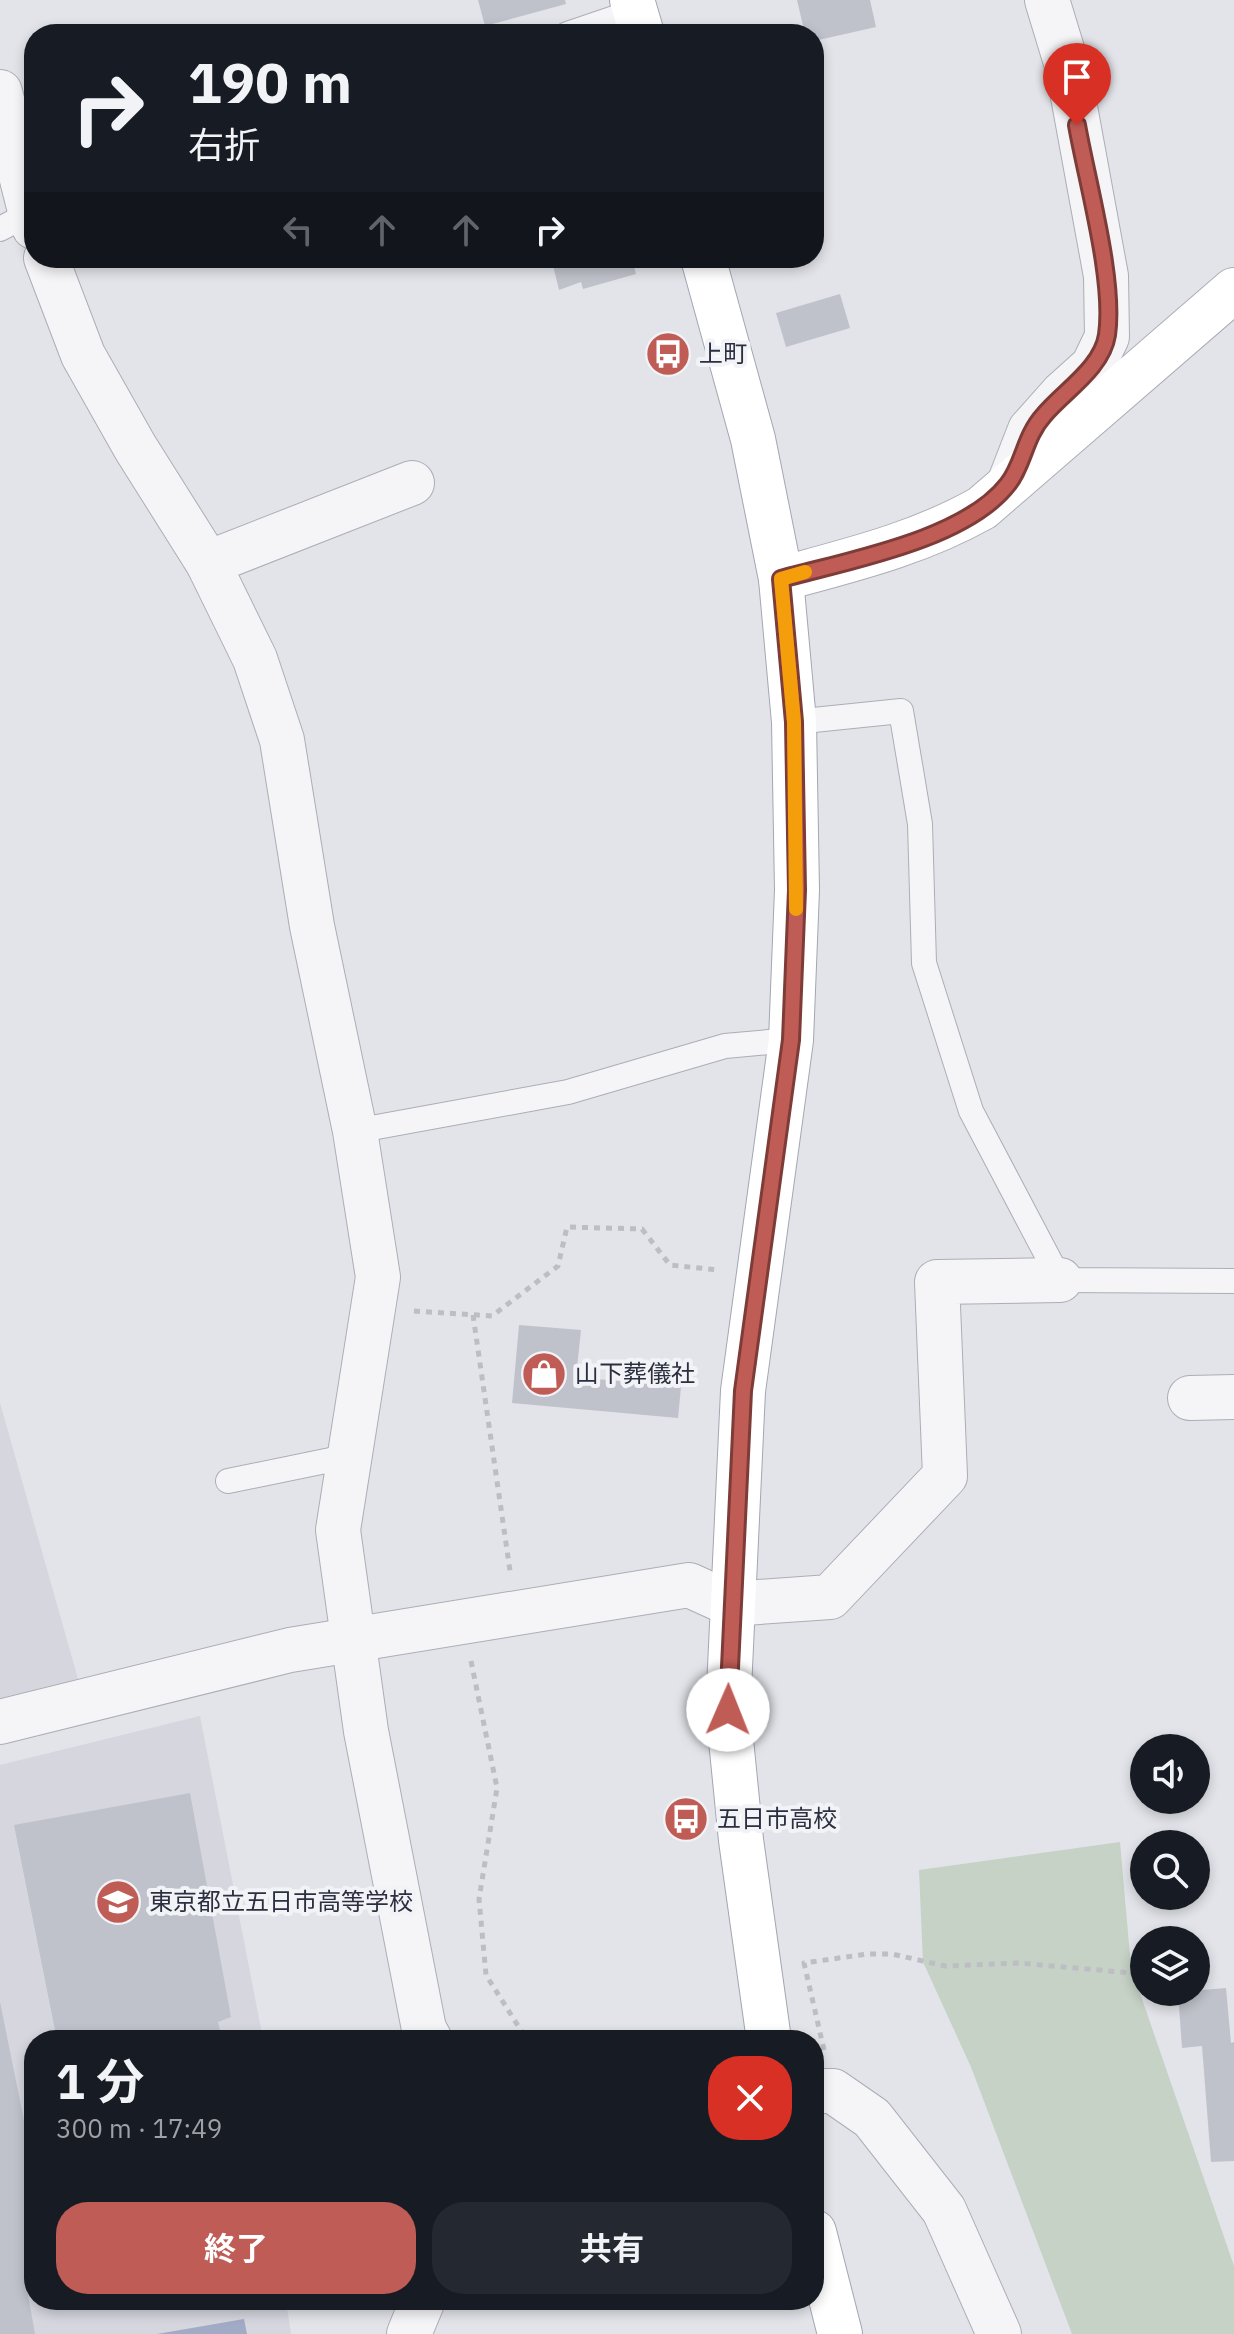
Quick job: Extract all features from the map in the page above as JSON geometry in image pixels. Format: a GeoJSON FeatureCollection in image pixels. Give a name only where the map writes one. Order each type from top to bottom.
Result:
{"type":"FeatureCollection","features":[{"type":"Feature","properties":{"kind":"main road"},"geometry":{"type":"LineString","coordinates":[[706,268],[753,439],[781,579],[794,722],[797,890],[791,1040],[743,1391],[728,1710],[741,1840],[768,2030]]}},
{"type":"Feature","properties":{"kind":"main road"},"geometry":{"type":"LineString","coordinates":[[781,579],[877,554],[939,532],[982,508],[1234,290]]}},
{"type":"Feature","properties":{"kind":"main road"},"geometry":{"type":"LineString","coordinates":[[824,2271],[840,2334]]}},
{"type":"Feature","properties":{"kind":"street"},"geometry":{"type":"LineString","coordinates":[[1009,484],[1030,430],[1063,393],[1093,366],[1107,337],[1106,276],[1068,69],[1047,0]]}},
{"type":"Feature","properties":{"kind":"street"},"geometry":{"type":"LineString","coordinates":[[0,92],[24,220]]}},
{"type":"Feature","properties":{"kind":"street"},"geometry":{"type":"LineString","coordinates":[[50,268],[83,355],[135,447],[208,563],[255,659],[282,740],[312,926],[355,1131],[378,1277],[338,1530],[377,1793],[425,2030]]}},
{"type":"Feature","properties":{"kind":"street"},"geometry":{"type":"LineString","coordinates":[[208,563],[412,483]]}},
{"type":"Feature","properties":{"kind":"street"},"geometry":{"type":"LineString","coordinates":[[0,1722],[290,1650],[516,1611],[689,1585],[731,1604],[830,1597],[945,1476],[937,1282],[1060,1280]]}},
{"type":"Feature","properties":{"kind":"street"},"geometry":{"type":"LineString","coordinates":[[1190,1398],[1234,1397]]}},
{"type":"Feature","properties":{"kind":"street"},"geometry":{"type":"LineString","coordinates":[[824,2091],[872,2118],[944,2210],[999,2334]]}},
{"type":"Feature","properties":{"kind":"street"},"geometry":{"type":"LineString","coordinates":[[409,2334],[419,2310]]}},
{"type":"Feature","properties":{"kind":"lane"},"geometry":{"type":"LineString","coordinates":[[603,24],[636,15]]}},
{"type":"Feature","properties":{"kind":"lane"},"geometry":{"type":"LineString","coordinates":[[794,722],[901,711],[920,824],[924,963],[971,1111],[1060,1280],[1234,1281]]}},
{"type":"Feature","properties":{"kind":"lane"},"geometry":{"type":"LineString","coordinates":[[355,1131],[568,1092],[725,1046],[791,1040]]}},
{"type":"Feature","properties":{"kind":"lane"},"geometry":{"type":"LineString","coordinates":[[228,1481],[350,1456]]}},
{"type":"Feature","properties":{"kind":"path"},"geometry":{"type":"LineString","coordinates":[[373,1308],[492,1316],[558,1266],[567,1227],[642,1229],[670,1265],[760,1274]]}},
{"type":"Feature","properties":{"kind":"path"},"geometry":{"type":"LineString","coordinates":[[473,1315],[516,1611]]}},
{"type":"Feature","properties":{"kind":"path"},"geometry":{"type":"LineString","coordinates":[[463,1621],[497,1788],[479,1899],[486,1975],[521,2030]]}},
{"type":"Feature","properties":{"kind":"path"},"geometry":{"type":"LineString","coordinates":[[814,2030],[804,1963],[867,1954],[892,1954],[945,1966],[1018,1963],[1130,1973]]}},
{"type":"Feature","properties":{"kind":"shaded area"},"geometry":{"type":"Polygon","coordinates":[[[0,1403],[78,1679],[0,1701],[0,1403]]]}},
{"type":"Feature","properties":{"kind":"shaded area","name":"東京都立五日市高等学校"},"geometry":{"type":"Polygon","coordinates":[[[200,1716],[261,2030],[24,2030],[24,2310],[287,2310],[291,2334],[0,2334],[0,1765],[200,1716]]]}},
{"type":"Feature","properties":{"kind":"green space"},"geometry":{"type":"Polygon","coordinates":[[[1120,1842],[1130,1956],[1130,2006],[1144,2006],[1234,2266],[1234,2334],[1072,2334],[971,2067],[923,1962],[919,1870],[1120,1842]]]}},
{"type":"Feature","properties":{"kind":"water"},"geometry":{"type":"Polygon","coordinates":[[[244,2319],[247,2334],[157,2334],[244,2319]]]}},
{"type":"Feature","properties":{"kind":"building"},"geometry":{"type":"Polygon","coordinates":[[[478,0],[565,0],[566,4],[484,24],[478,0]]]}},
{"type":"Feature","properties":{"kind":"building"},"geometry":{"type":"Polygon","coordinates":[[[797,0],[870,0],[876,27],[824,39],[824,24],[803,24],[797,0]]]}},
{"type":"Feature","properties":{"kind":"building"},"geometry":{"type":"Polygon","coordinates":[[[554,268],[634,268],[636,274],[583,289],[581,282],[559,290],[554,268]]]}},
{"type":"Feature","properties":{"kind":"building"},"geometry":{"type":"Polygon","coordinates":[[[840,294],[850,328],[786,347],[776,313],[840,294]]]}},
{"type":"Feature","properties":{"kind":"building"},"geometry":{"type":"Polygon","coordinates":[[[519,1325],[581,1330],[576,1377],[681,1387],[678,1418],[512,1403],[519,1325]]]}},
{"type":"Feature","properties":{"kind":"building"},"geometry":{"type":"Polygon","coordinates":[[[190,1793],[231,2017],[218,2022],[220,2030],[55,2030],[14,1825],[190,1793]]]}},
{"type":"Feature","properties":{"kind":"building"},"geometry":{"type":"Polygon","coordinates":[[[1226,1988],[1231,2043],[1234,2042],[1234,2161],[1211,2162],[1202,2046],[1182,2048],[1179,2006],[1210,2006],[1210,1989],[1226,1988]]]}},
{"type":"Feature","properties":{"kind":"building"},"geometry":{"type":"Polygon","coordinates":[[[0,2002],[24,2121],[24,2310],[31,2310],[35,2334],[0,2334],[0,2002]]]}},
{"type":"Feature","properties":{"kind":"slow traffic"},"geometry":{"type":"LineString","coordinates":[[796,909],[794,722],[781,579],[805,572]]}},
{"type":"Feature","properties":{"kind":"place","name":"上町"},"geometry":{"type":"Point","coordinates":[668,354]}},
{"type":"Feature","properties":{"kind":"place","name":"山下葬儀社"},"geometry":{"type":"Point","coordinates":[544,1374]}},
{"type":"Feature","properties":{"kind":"place","name":"五日市高校"},"geometry":{"type":"Point","coordinates":[686,1819]}},
{"type":"Feature","properties":{"kind":"place","name":"東京都立五日市高等学校"},"geometry":{"type":"Point","coordinates":[118,1902]}},
{"type":"Feature","properties":{"kind":"route"},"geometry":{"type":"LineString","coordinates":[[728,1710],[743,1391],[791,1040],[797,890],[794,722],[781,579],[877,554],[939,532],[982,508],[1009,484],[1030,430],[1063,393],[1093,366],[1107,337],[1106,276],[1077,125]]}}]}
